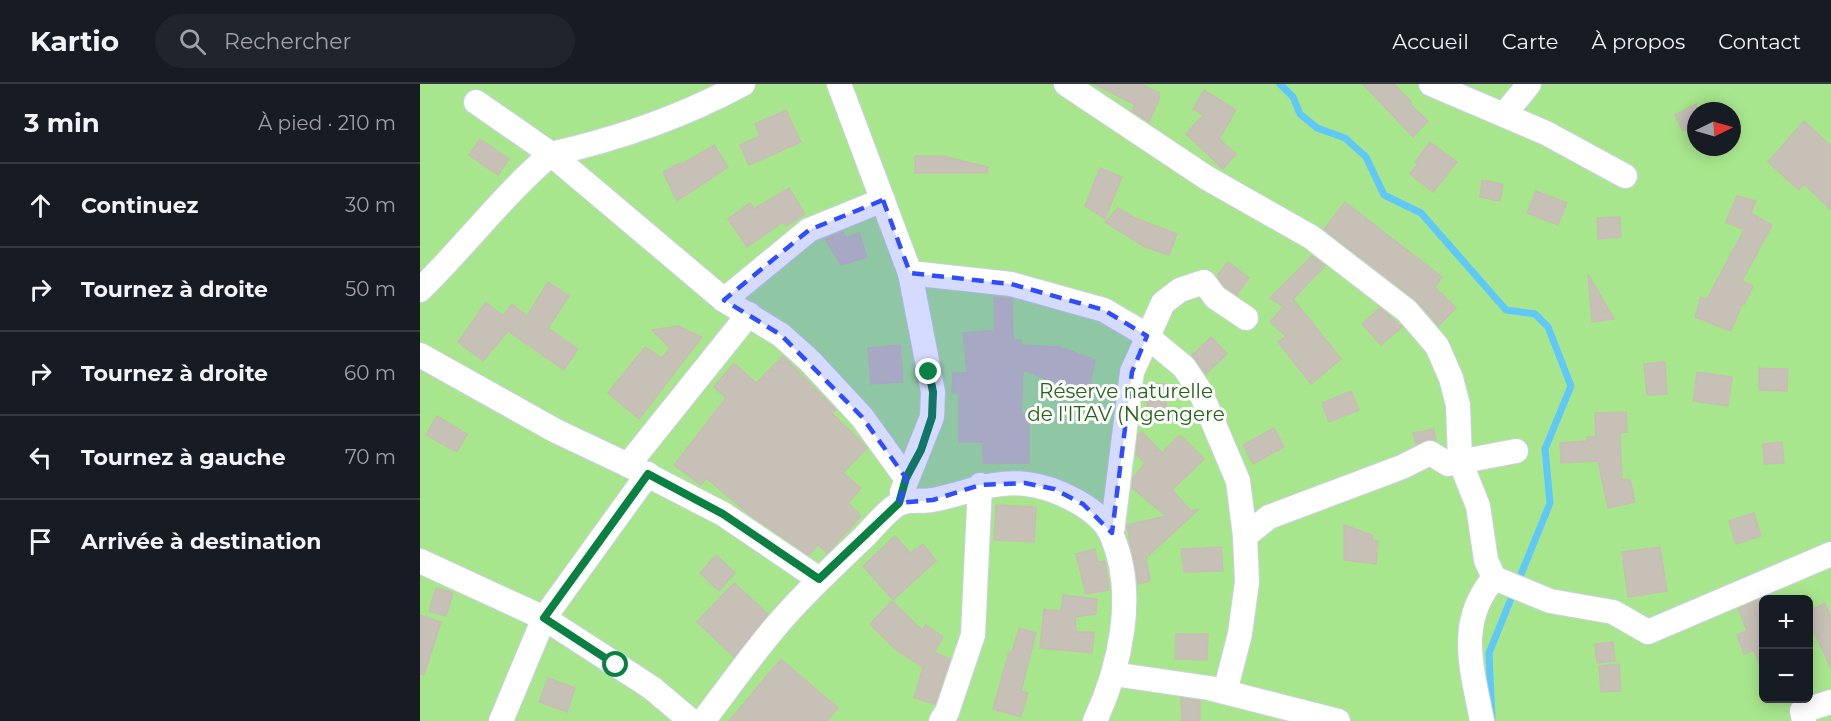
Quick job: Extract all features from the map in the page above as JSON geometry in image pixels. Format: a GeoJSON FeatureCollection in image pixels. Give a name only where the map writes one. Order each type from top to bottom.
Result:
{"type":"FeatureCollection","features":[{"type":"Feature","properties":{"kind":"street"},"geometry":{"type":"LineString","coordinates":[[420,290],[463,249],[527,174],[551,153],[598,144],[642,129],[709,102],[743,84]]}},
{"type":"Feature","properties":{"kind":"street"},"geometry":{"type":"LineString","coordinates":[[703,721],[772,631],[819,579],[899,503],[906,478],[921,450],[932,417],[933,392],[910,273],[839,84]]}},
{"type":"Feature","properties":{"kind":"street"},"geometry":{"type":"LineString","coordinates":[[1065,84],[1207,178],[1311,237],[1407,310],[1437,346],[1451,378],[1458,405],[1460,461],[1478,506],[1486,560],[1494,578],[1550,601],[1613,612],[1648,632],[1831,554]]}},
{"type":"Feature","properties":{"kind":"street"},"geometry":{"type":"LineString","coordinates":[[1431,84],[1546,133],[1625,176]]}},
{"type":"Feature","properties":{"kind":"street"},"geometry":{"type":"LineString","coordinates":[[1504,115],[1528,84]]}},
{"type":"Feature","properties":{"kind":"street"},"geometry":{"type":"LineString","coordinates":[[476,102],[551,153],[724,300],[781,335],[809,360],[862,417],[906,478]]}},
{"type":"Feature","properties":{"kind":"street"},"geometry":{"type":"LineString","coordinates":[[724,300],[809,230],[883,200]]}},
{"type":"Feature","properties":{"kind":"street"},"geometry":{"type":"LineString","coordinates":[[910,273],[1011,284],[1104,309],[1147,336],[1184,367],[1200,391],[1238,481],[1245,536],[1247,582],[1240,633],[1225,692]]}},
{"type":"Feature","properties":{"kind":"street"},"geometry":{"type":"LineString","coordinates":[[1095,721],[1110,688],[1121,638],[1123,597],[1120,562],[1112,533],[1132,372],[1163,303],[1180,290],[1204,282],[1215,297],[1246,318]]}},
{"type":"Feature","properties":{"kind":"street"},"geometry":{"type":"LineString","coordinates":[[501,721],[544,618],[638,470],[748,314]]}},
{"type":"Feature","properties":{"kind":"street"},"geometry":{"type":"LineString","coordinates":[[420,355],[556,432],[638,470],[723,514],[819,579]]}},
{"type":"Feature","properties":{"kind":"street"},"geometry":{"type":"LineString","coordinates":[[1245,536],[1269,517],[1402,467],[1430,453],[1448,464],[1516,451]]}},
{"type":"Feature","properties":{"kind":"street"},"geometry":{"type":"LineString","coordinates":[[899,503],[933,500],[980,485],[1025,483],[1054,489],[1083,504],[1112,533]]}},
{"type":"Feature","properties":{"kind":"street"},"geometry":{"type":"LineString","coordinates":[[941,721],[947,712],[973,635],[980,485]]}},
{"type":"Feature","properties":{"kind":"street"},"geometry":{"type":"LineString","coordinates":[[420,561],[544,618],[652,688],[691,721]]}},
{"type":"Feature","properties":{"kind":"street"},"geometry":{"type":"LineString","coordinates":[[1482,721],[1470,651],[1471,618],[1483,592],[1494,578]]}},
{"type":"Feature","properties":{"kind":"street"},"geometry":{"type":"LineString","coordinates":[[1113,674],[1225,692],[1338,721]]}},
{"type":"Feature","properties":{"kind":"street"},"geometry":{"type":"LineString","coordinates":[[1804,721],[1802,711],[1831,702]]}},
{"type":"Feature","properties":{"kind":"highlighted area"},"geometry":{"type":"Polygon","coordinates":[[[883,200],[910,273],[1011,284],[1104,310],[1147,336],[1132,372],[1112,533],[1083,504],[1054,489],[1025,483],[980,485],[933,500],[899,503],[906,478],[862,417],[781,335],[724,300],[809,230],[883,200]]]}},
{"type":"Feature","properties":{"kind":"green space","name":"Réserve naturelle de l'ITAV (Ngengere"},"geometry":{"type":"Polygon","coordinates":[[[420,84],[1831,84],[1831,721],[420,721],[420,84]]]}},
{"type":"Feature","properties":{"kind":"building"},"geometry":{"type":"Polygon","coordinates":[[[1095,84],[1141,84],[1159,93],[1159,100],[1149,122],[1132,111],[1135,105],[1095,84]]]}},
{"type":"Feature","properties":{"kind":"building"},"geometry":{"type":"Polygon","coordinates":[[[1363,84],[1394,84],[1411,102],[1409,103],[1428,121],[1413,137],[1363,84]]]}},
{"type":"Feature","properties":{"kind":"building"},"geometry":{"type":"Polygon","coordinates":[[[1204,90],[1236,110],[1219,139],[1236,154],[1223,169],[1186,134],[1203,115],[1193,109],[1204,90]]]}},
{"type":"Feature","properties":{"kind":"building"},"geometry":{"type":"Polygon","coordinates":[[[1687,109],[1687,129],[1683,131],[1675,115],[1687,109]]]}},
{"type":"Feature","properties":{"kind":"building"},"geometry":{"type":"Polygon","coordinates":[[[786,110],[801,142],[749,165],[740,145],[760,136],[755,124],[786,110]]]}},
{"type":"Feature","properties":{"kind":"building"},"geometry":{"type":"Polygon","coordinates":[[[1804,121],[1831,146],[1831,210],[1804,184],[1799,190],[1768,162],[1804,121]]]}},
{"type":"Feature","properties":{"kind":"building"},"geometry":{"type":"Polygon","coordinates":[[[480,139],[509,159],[498,175],[469,155],[480,139]]]}},
{"type":"Feature","properties":{"kind":"building"},"geometry":{"type":"Polygon","coordinates":[[[1430,142],[1457,162],[1433,192],[1410,174],[1418,164],[1415,162],[1430,142]]]}},
{"type":"Feature","properties":{"kind":"building"},"geometry":{"type":"Polygon","coordinates":[[[714,145],[728,167],[677,201],[663,172],[680,163],[681,165],[714,145]]]}},
{"type":"Feature","properties":{"kind":"building"},"geometry":{"type":"Polygon","coordinates":[[[915,156],[943,156],[988,167],[987,173],[915,173],[915,156]]]}},
{"type":"Feature","properties":{"kind":"building"},"geometry":{"type":"Polygon","coordinates":[[[1100,168],[1122,177],[1105,219],[1085,206],[1100,168]]]}},
{"type":"Feature","properties":{"kind":"building"},"geometry":{"type":"Polygon","coordinates":[[[1482,180],[1503,184],[1500,201],[1480,197],[1482,180]]]}},
{"type":"Feature","properties":{"kind":"building"},"geometry":{"type":"Polygon","coordinates":[[[789,188],[805,214],[786,226],[783,222],[747,247],[728,219],[750,203],[754,209],[789,188]]]}},
{"type":"Feature","properties":{"kind":"building"},"geometry":{"type":"Polygon","coordinates":[[[1536,191],[1567,203],[1558,225],[1527,213],[1536,191]]]}},
{"type":"Feature","properties":{"kind":"building"},"geometry":{"type":"Polygon","coordinates":[[[1737,196],[1756,201],[1751,213],[1772,225],[1742,281],[1753,286],[1744,305],[1742,304],[1731,331],[1695,317],[1701,297],[1707,299],[1744,230],[1726,222],[1737,196]]]}},
{"type":"Feature","properties":{"kind":"building"},"geometry":{"type":"Polygon","coordinates":[[[1345,202],[1442,277],[1435,287],[1456,308],[1439,326],[1416,300],[1324,229],[1345,202]]]}},
{"type":"Feature","properties":{"kind":"building"},"geometry":{"type":"Polygon","coordinates":[[[1118,208],[1135,218],[1177,234],[1169,255],[1145,247],[1105,222],[1118,208]]]}},
{"type":"Feature","properties":{"kind":"building"},"geometry":{"type":"Polygon","coordinates":[[[1620,217],[1621,237],[1598,239],[1597,218],[1620,217]]]}},
{"type":"Feature","properties":{"kind":"building"},"geometry":{"type":"Polygon","coordinates":[[[843,232],[846,238],[859,233],[867,257],[841,265],[825,239],[843,232]]]}},
{"type":"Feature","properties":{"kind":"building"},"geometry":{"type":"Polygon","coordinates":[[[1312,256],[1325,266],[1293,299],[1341,359],[1311,384],[1278,342],[1286,336],[1270,322],[1283,307],[1270,298],[1312,256]]]}},
{"type":"Feature","properties":{"kind":"building"},"geometry":{"type":"Polygon","coordinates":[[[1228,262],[1249,278],[1237,295],[1225,287],[1217,276],[1228,262]]]}},
{"type":"Feature","properties":{"kind":"building"},"geometry":{"type":"Polygon","coordinates":[[[1588,274],[1614,319],[1592,322],[1588,274]]]}},
{"type":"Feature","properties":{"kind":"building"},"geometry":{"type":"Polygon","coordinates":[[[548,282],[569,296],[548,328],[578,349],[564,370],[508,331],[483,361],[458,342],[486,302],[503,316],[512,304],[527,316],[548,282]]]}},
{"type":"Feature","properties":{"kind":"building"},"geometry":{"type":"Polygon","coordinates":[[[994,297],[1012,299],[1013,336],[1014,340],[1021,340],[1021,345],[1060,347],[1095,360],[1088,394],[1070,391],[1070,388],[1023,370],[1021,414],[1029,414],[1029,463],[983,463],[983,442],[959,442],[959,393],[952,393],[953,373],[967,373],[963,333],[995,330],[994,297]]]}},
{"type":"Feature","properties":{"kind":"building"},"geometry":{"type":"Polygon","coordinates":[[[1380,308],[1402,327],[1381,345],[1362,324],[1380,308]]]}},
{"type":"Feature","properties":{"kind":"building"},"geometry":{"type":"Polygon","coordinates":[[[678,326],[702,337],[639,419],[608,393],[645,347],[662,358],[670,348],[652,330],[678,326]]]}},
{"type":"Feature","properties":{"kind":"building"},"geometry":{"type":"Polygon","coordinates":[[[1211,337],[1227,354],[1206,374],[1192,355],[1211,337]]]}},
{"type":"Feature","properties":{"kind":"building"},"geometry":{"type":"Polygon","coordinates":[[[900,345],[903,382],[871,384],[868,348],[900,345]]]}},
{"type":"Feature","properties":{"kind":"building"},"geometry":{"type":"Polygon","coordinates":[[[783,356],[836,410],[832,413],[867,448],[843,473],[861,488],[848,503],[861,516],[827,553],[818,545],[809,555],[749,514],[706,478],[701,485],[674,465],[726,398],[714,387],[734,363],[756,383],[783,356]]]}},
{"type":"Feature","properties":{"kind":"building"},"geometry":{"type":"Polygon","coordinates":[[[1665,362],[1667,394],[1647,395],[1644,364],[1665,362]]]}},
{"type":"Feature","properties":{"kind":"building"},"geometry":{"type":"Polygon","coordinates":[[[1759,368],[1788,369],[1787,391],[1759,390],[1759,368]]]}},
{"type":"Feature","properties":{"kind":"building"},"geometry":{"type":"Polygon","coordinates":[[[1697,372],[1732,377],[1728,406],[1693,401],[1697,372]]]}},
{"type":"Feature","properties":{"kind":"building"},"geometry":{"type":"Polygon","coordinates":[[[1147,384],[1166,384],[1166,411],[1147,410],[1147,384]]]}},
{"type":"Feature","properties":{"kind":"building"},"geometry":{"type":"Polygon","coordinates":[[[1351,391],[1359,410],[1329,422],[1322,403],[1351,391]]]}},
{"type":"Feature","properties":{"kind":"building"},"geometry":{"type":"Polygon","coordinates":[[[1626,412],[1627,432],[1620,433],[1622,480],[1630,479],[1635,502],[1608,508],[1598,461],[1561,463],[1560,443],[1587,441],[1587,437],[1596,437],[1595,413],[1626,412]]]}},
{"type":"Feature","properties":{"kind":"building"},"geometry":{"type":"Polygon","coordinates":[[[437,416],[467,434],[457,452],[426,435],[437,416]]]}},
{"type":"Feature","properties":{"kind":"building"},"geometry":{"type":"Polygon","coordinates":[[[1274,428],[1284,447],[1253,464],[1243,445],[1274,428]]]}},
{"type":"Feature","properties":{"kind":"building"},"geometry":{"type":"Polygon","coordinates":[[[1434,429],[1436,440],[1430,439],[1416,444],[1413,433],[1434,429]]]}},
{"type":"Feature","properties":{"kind":"building"},"geometry":{"type":"Polygon","coordinates":[[[1142,432],[1162,453],[1180,435],[1204,459],[1172,490],[1191,511],[1199,509],[1146,558],[1150,581],[1138,584],[1127,525],[1166,516],[1132,488],[1133,478],[1145,463],[1136,454],[1138,435],[1142,432]]]}},
{"type":"Feature","properties":{"kind":"building"},"geometry":{"type":"Polygon","coordinates":[[[1782,442],[1784,463],[1764,464],[1763,444],[1782,442]]]}},
{"type":"Feature","properties":{"kind":"building"},"geometry":{"type":"Polygon","coordinates":[[[996,505],[1036,507],[1034,542],[994,540],[996,505]]]}},
{"type":"Feature","properties":{"kind":"building"},"geometry":{"type":"Polygon","coordinates":[[[1754,513],[1761,536],[1736,544],[1729,521],[1754,513]]]}},
{"type":"Feature","properties":{"kind":"building"},"geometry":{"type":"Polygon","coordinates":[[[1344,525],[1372,535],[1373,540],[1378,541],[1376,564],[1344,560],[1344,525]]]}},
{"type":"Feature","properties":{"kind":"building"},"geometry":{"type":"Polygon","coordinates":[[[895,536],[910,553],[923,544],[936,561],[893,600],[863,566],[895,536]]]}},
{"type":"Feature","properties":{"kind":"building"},"geometry":{"type":"Polygon","coordinates":[[[1221,547],[1223,571],[1184,572],[1181,549],[1221,547]]]}},
{"type":"Feature","properties":{"kind":"building"},"geometry":{"type":"Polygon","coordinates":[[[1660,547],[1667,591],[1628,597],[1622,552],[1660,547]]]}},
{"type":"Feature","properties":{"kind":"building"},"geometry":{"type":"Polygon","coordinates":[[[1095,549],[1098,562],[1105,561],[1109,590],[1086,594],[1076,554],[1095,549]]]}},
{"type":"Feature","properties":{"kind":"building"},"geometry":{"type":"Polygon","coordinates":[[[716,555],[735,573],[719,591],[700,573],[716,555]]]}},
{"type":"Feature","properties":{"kind":"building"},"geometry":{"type":"Polygon","coordinates":[[[734,583],[768,614],[734,657],[697,622],[734,583]]]}},
{"type":"Feature","properties":{"kind":"building"},"geometry":{"type":"Polygon","coordinates":[[[436,588],[453,593],[446,616],[429,611],[436,588]]]}},
{"type":"Feature","properties":{"kind":"building"},"geometry":{"type":"Polygon","coordinates":[[[1063,595],[1097,599],[1096,614],[1075,617],[1076,632],[1094,632],[1092,653],[1040,648],[1044,609],[1061,611],[1063,595]]]}},
{"type":"Feature","properties":{"kind":"building"},"geometry":{"type":"Polygon","coordinates":[[[1759,600],[1759,663],[1754,650],[1744,654],[1737,635],[1747,631],[1738,609],[1759,600]]]}},
{"type":"Feature","properties":{"kind":"building"},"geometry":{"type":"Polygon","coordinates":[[[892,601],[922,630],[926,625],[943,637],[934,652],[950,659],[935,704],[914,698],[923,667],[896,650],[870,624],[892,601]]]}},
{"type":"Feature","properties":{"kind":"building"},"geometry":{"type":"Polygon","coordinates":[[[1825,603],[1831,617],[1831,668],[1813,633],[1813,609],[1825,603]]]}},
{"type":"Feature","properties":{"kind":"building"},"geometry":{"type":"Polygon","coordinates":[[[420,615],[441,622],[424,675],[420,674],[420,615]]]}},
{"type":"Feature","properties":{"kind":"building"},"geometry":{"type":"Polygon","coordinates":[[[1019,628],[1036,633],[1021,691],[1028,693],[1021,717],[993,709],[1009,652],[1012,652],[1019,628]]]}},
{"type":"Feature","properties":{"kind":"building"},"geometry":{"type":"Polygon","coordinates":[[[1176,634],[1208,634],[1207,660],[1175,659],[1176,634]]]}},
{"type":"Feature","properties":{"kind":"building"},"geometry":{"type":"Polygon","coordinates":[[[1613,642],[1615,661],[1597,663],[1595,644],[1613,642]]]}},
{"type":"Feature","properties":{"kind":"building"},"geometry":{"type":"Polygon","coordinates":[[[781,659],[838,708],[827,721],[729,721],[781,659]]]}},
{"type":"Feature","properties":{"kind":"building"},"geometry":{"type":"Polygon","coordinates":[[[1619,664],[1621,691],[1601,692],[1599,666],[1619,664]]]}},
{"type":"Feature","properties":{"kind":"building"},"geometry":{"type":"Polygon","coordinates":[[[548,678],[575,688],[567,712],[539,702],[548,678]]]}},
{"type":"Feature","properties":{"kind":"building"},"geometry":{"type":"Polygon","coordinates":[[[1181,698],[1200,701],[1200,721],[1182,721],[1181,698]]]}},
{"type":"Feature","properties":{"kind":"waterway"},"geometry":{"type":"LineString","coordinates":[[1280,84],[1293,97],[1300,114],[1317,128],[1345,138],[1366,157],[1384,195],[1421,213],[1506,310],[1535,314],[1548,327],[1571,386],[1545,449],[1550,503],[1489,653],[1492,718]]}},
{"type":"Feature","properties":{"kind":"route"},"geometry":{"type":"LineString","coordinates":[[616,665],[544,618],[648,474],[723,514],[819,579],[899,503],[906,478],[921,450],[932,417],[933,392],[929,372]]}}]}
